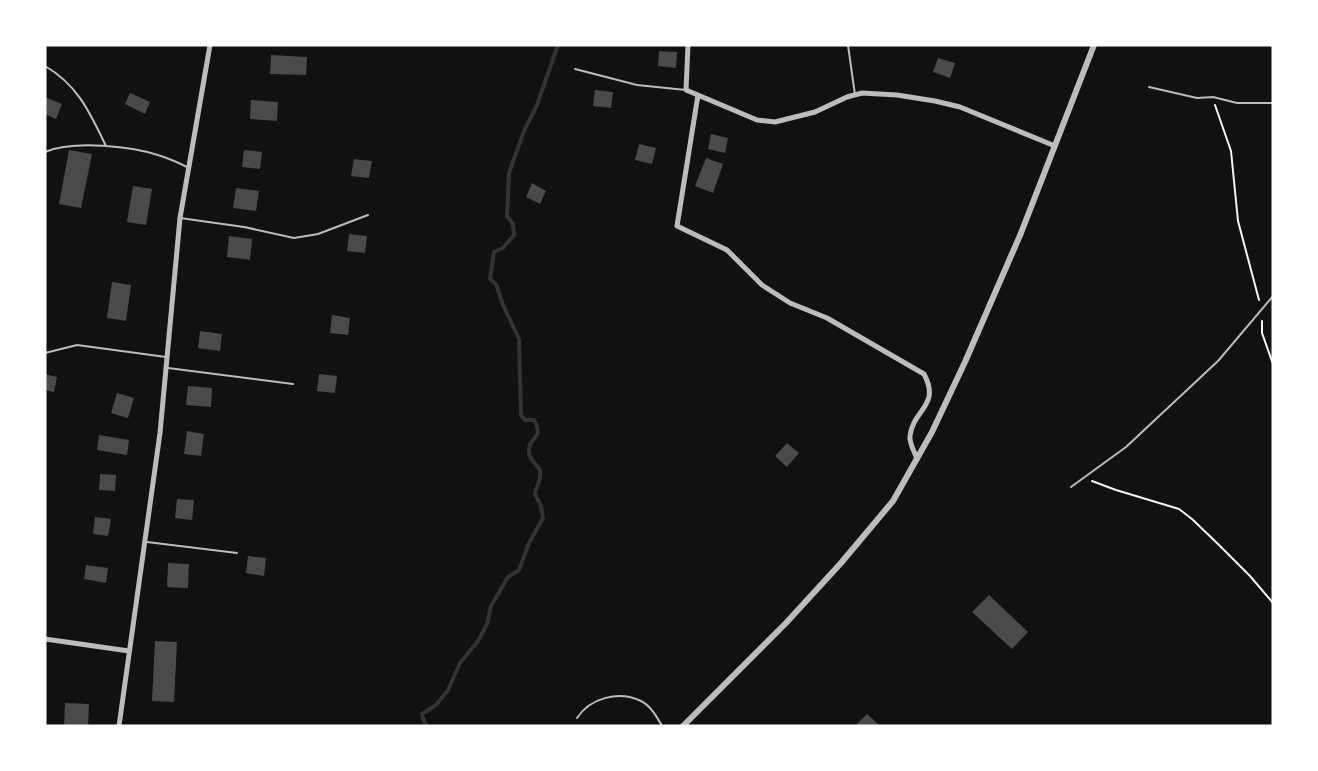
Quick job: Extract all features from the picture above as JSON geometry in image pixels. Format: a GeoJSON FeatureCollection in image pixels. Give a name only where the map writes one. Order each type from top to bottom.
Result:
{"type":"FeatureCollection","features":[{"type":"Feature","properties":{"kind":"street"},"geometry":{"type":"LineString","coordinates":[[119,726],[160,433],[180,218],[187,167],[210,45]]}},
{"type":"Feature","properties":{"kind":"street"},"geometry":{"type":"LineString","coordinates":[[688,45],[686,90],[758,120],[776,122],[815,112],[862,93],[897,95],[960,107],[1055,146]]}},
{"type":"Feature","properties":{"kind":"street"},"geometry":{"type":"LineString","coordinates":[[683,726],[786,623],[893,501],[932,432],[965,362],[1021,233],[1094,45]]}},
{"type":"Feature","properties":{"kind":"street"},"geometry":{"type":"LineString","coordinates":[[698,95],[677,226],[727,250],[762,285],[790,303],[826,318],[924,374],[929,383],[930,396],[910,437],[917,459]]}},
{"type":"Feature","properties":{"kind":"street"},"geometry":{"type":"LineString","coordinates":[[45,639],[129,651]]}},
{"type":"Feature","properties":{"kind":"lane"},"geometry":{"type":"LineString","coordinates":[[848,45],[855,95]]}},
{"type":"Feature","properties":{"kind":"lane"},"geometry":{"type":"LineString","coordinates":[[45,66],[68,82],[84,102],[106,146]]}},
{"type":"Feature","properties":{"kind":"lane"},"geometry":{"type":"LineString","coordinates":[[574,69],[638,85],[686,90]]}},
{"type":"Feature","properties":{"kind":"lane"},"geometry":{"type":"LineString","coordinates":[[1149,87],[1197,98],[1213,98],[1238,103],[1273,103]]}},
{"type":"Feature","properties":{"kind":"lane"},"geometry":{"type":"LineString","coordinates":[[45,152],[80,146],[106,146],[160,155],[187,167]]}},
{"type":"Feature","properties":{"kind":"lane"},"geometry":{"type":"LineString","coordinates":[[180,218],[243,227],[294,238],[318,234],[368,215]]}},
{"type":"Feature","properties":{"kind":"lane"},"geometry":{"type":"LineString","coordinates":[[1071,487],[1126,447],[1210,369],[1273,296]]}},
{"type":"Feature","properties":{"kind":"lane"},"geometry":{"type":"LineString","coordinates":[[45,353],[77,345],[166,357]]}},
{"type":"Feature","properties":{"kind":"lane"},"geometry":{"type":"LineString","coordinates":[[165,367],[293,384]]}},
{"type":"Feature","properties":{"kind":"lane"},"geometry":{"type":"LineString","coordinates":[[144,542],[237,553]]}},
{"type":"Feature","properties":{"kind":"lane"},"geometry":{"type":"LineString","coordinates":[[577,718],[594,702],[610,696],[627,697],[640,701],[653,711],[662,726]]}},
{"type":"Feature","properties":{"kind":"path"},"geometry":{"type":"LineString","coordinates":[[1213,98],[1231,151],[1238,221],[1262,310],[1262,333],[1273,364]]}},
{"type":"Feature","properties":{"kind":"path"},"geometry":{"type":"LineString","coordinates":[[1083,478],[1179,509],[1235,560],[1273,603]]}},
{"type":"Feature","properties":{"kind":"building"},"geometry":{"type":"Polygon","coordinates":[[[659,51],[677,52],[676,68],[658,66],[659,51]]]}},
{"type":"Feature","properties":{"kind":"building"},"geometry":{"type":"Polygon","coordinates":[[[271,55],[307,57],[306,75],[270,74],[271,55]]]}},
{"type":"Feature","properties":{"kind":"building"},"geometry":{"type":"Polygon","coordinates":[[[938,58],[955,63],[950,78],[933,72],[938,58]]]}},
{"type":"Feature","properties":{"kind":"building"},"geometry":{"type":"Polygon","coordinates":[[[595,90],[613,92],[611,108],[593,106],[595,90]]]}},
{"type":"Feature","properties":{"kind":"building"},"geometry":{"type":"Polygon","coordinates":[[[130,93],[150,102],[145,114],[125,104],[130,93]]]}},
{"type":"Feature","properties":{"kind":"building"},"geometry":{"type":"Polygon","coordinates":[[[45,97],[62,104],[56,119],[45,114],[45,97]]]}},
{"type":"Feature","properties":{"kind":"building"},"geometry":{"type":"Polygon","coordinates":[[[251,100],[278,102],[277,121],[250,119],[251,100]]]}},
{"type":"Feature","properties":{"kind":"building"},"geometry":{"type":"Polygon","coordinates":[[[711,134],[728,138],[725,153],[708,149],[711,134]]]}},
{"type":"Feature","properties":{"kind":"building"},"geometry":{"type":"Polygon","coordinates":[[[639,144],[656,148],[652,164],[635,160],[639,144]]]}},
{"type":"Feature","properties":{"kind":"building"},"geometry":{"type":"Polygon","coordinates":[[[69,150],[92,154],[81,208],[59,204],[69,150]]]}},
{"type":"Feature","properties":{"kind":"building"},"geometry":{"type":"Polygon","coordinates":[[[244,150],[262,152],[260,169],[242,167],[244,150]]]}},
{"type":"Feature","properties":{"kind":"building"},"geometry":{"type":"Polygon","coordinates":[[[706,158],[723,164],[713,193],[695,186],[706,158]]]}},
{"type":"Feature","properties":{"kind":"building"},"geometry":{"type":"Polygon","coordinates":[[[354,159],[372,161],[369,178],[351,176],[354,159]]]}},
{"type":"Feature","properties":{"kind":"building"},"geometry":{"type":"Polygon","coordinates":[[[532,183],[546,191],[540,204],[526,197],[532,183]]]}},
{"type":"Feature","properties":{"kind":"building"},"geometry":{"type":"Polygon","coordinates":[[[133,186],[152,189],[146,225],[127,222],[133,186]]]}},
{"type":"Feature","properties":{"kind":"building"},"geometry":{"type":"Polygon","coordinates":[[[236,188],[259,191],[256,211],[233,208],[236,188]]]}},
{"type":"Feature","properties":{"kind":"building"},"geometry":{"type":"Polygon","coordinates":[[[349,234],[367,236],[365,253],[347,251],[349,234]]]}},
{"type":"Feature","properties":{"kind":"building"},"geometry":{"type":"Polygon","coordinates":[[[229,236],[252,239],[250,260],[227,257],[229,236]]]}},
{"type":"Feature","properties":{"kind":"building"},"geometry":{"type":"Polygon","coordinates":[[[112,282],[131,285],[126,321],[107,318],[112,282]]]}},
{"type":"Feature","properties":{"kind":"building"},"geometry":{"type":"Polygon","coordinates":[[[332,315],[350,318],[348,335],[330,333],[332,315]]]}},
{"type":"Feature","properties":{"kind":"building"},"geometry":{"type":"Polygon","coordinates":[[[200,331],[222,334],[220,351],[198,348],[200,331]]]}},
{"type":"Feature","properties":{"kind":"building"},"geometry":{"type":"Polygon","coordinates":[[[45,374],[57,377],[54,392],[45,390],[45,374]]]}},
{"type":"Feature","properties":{"kind":"building"},"geometry":{"type":"Polygon","coordinates":[[[319,374],[337,376],[335,393],[317,391],[319,374]]]}},
{"type":"Feature","properties":{"kind":"building"},"geometry":{"type":"Polygon","coordinates":[[[188,386],[212,388],[211,407],[186,405],[188,386]]]}},
{"type":"Feature","properties":{"kind":"building"},"geometry":{"type":"Polygon","coordinates":[[[117,393],[134,398],[128,418],[111,413],[117,393]]]}},
{"type":"Feature","properties":{"kind":"building"},"geometry":{"type":"Polygon","coordinates":[[[187,431],[204,434],[201,456],[184,454],[187,431]]]}},
{"type":"Feature","properties":{"kind":"building"},"geometry":{"type":"Polygon","coordinates":[[[99,435],[129,440],[127,455],[97,450],[99,435]]]}},
{"type":"Feature","properties":{"kind":"building"},"geometry":{"type":"Polygon","coordinates":[[[787,443],[799,453],[787,467],[775,456],[787,443]]]}},
{"type":"Feature","properties":{"kind":"building"},"geometry":{"type":"Polygon","coordinates":[[[100,474],[116,475],[115,491],[99,490],[100,474]]]}},
{"type":"Feature","properties":{"kind":"building"},"geometry":{"type":"Polygon","coordinates":[[[177,499],[194,500],[192,520],[175,518],[177,499]]]}},
{"type":"Feature","properties":{"kind":"building"},"geometry":{"type":"Polygon","coordinates":[[[95,517],[111,519],[108,536],[93,534],[95,517]]]}},
{"type":"Feature","properties":{"kind":"building"},"geometry":{"type":"Polygon","coordinates":[[[248,556],[266,558],[264,576],[246,573],[248,556]]]}},
{"type":"Feature","properties":{"kind":"building"},"geometry":{"type":"Polygon","coordinates":[[[168,563],[189,564],[188,588],[167,587],[168,563]]]}},
{"type":"Feature","properties":{"kind":"building"},"geometry":{"type":"Polygon","coordinates":[[[86,565],[108,568],[106,583],[84,579],[86,565]]]}},
{"type":"Feature","properties":{"kind":"building"},"geometry":{"type":"Polygon","coordinates":[[[989,595],[1028,632],[1012,649],[972,612],[989,595]]]}},
{"type":"Feature","properties":{"kind":"building"},"geometry":{"type":"Polygon","coordinates":[[[155,641],[177,642],[174,702],[152,701],[155,641]]]}},
{"type":"Feature","properties":{"kind":"building"},"geometry":{"type":"Polygon","coordinates":[[[65,703],[89,704],[88,726],[64,726],[65,703]]]}},
{"type":"Feature","properties":{"kind":"building"},"geometry":{"type":"Polygon","coordinates":[[[867,714],[880,726],[855,726],[867,714]]]}},
{"type":"Feature","properties":{"kind":"waterway"},"geometry":{"type":"LineString","coordinates":[[427,726],[422,714],[436,705],[448,690],[460,663],[478,641],[487,624],[491,606],[508,577],[519,570],[529,543],[543,518],[541,506],[535,494],[540,471],[529,453],[531,442],[538,431],[537,426],[534,420],[525,420],[521,415],[519,339],[496,284],[490,279],[494,252],[503,248],[514,235],[513,224],[507,216],[509,173],[524,131],[537,105],[558,45]]}}]}
